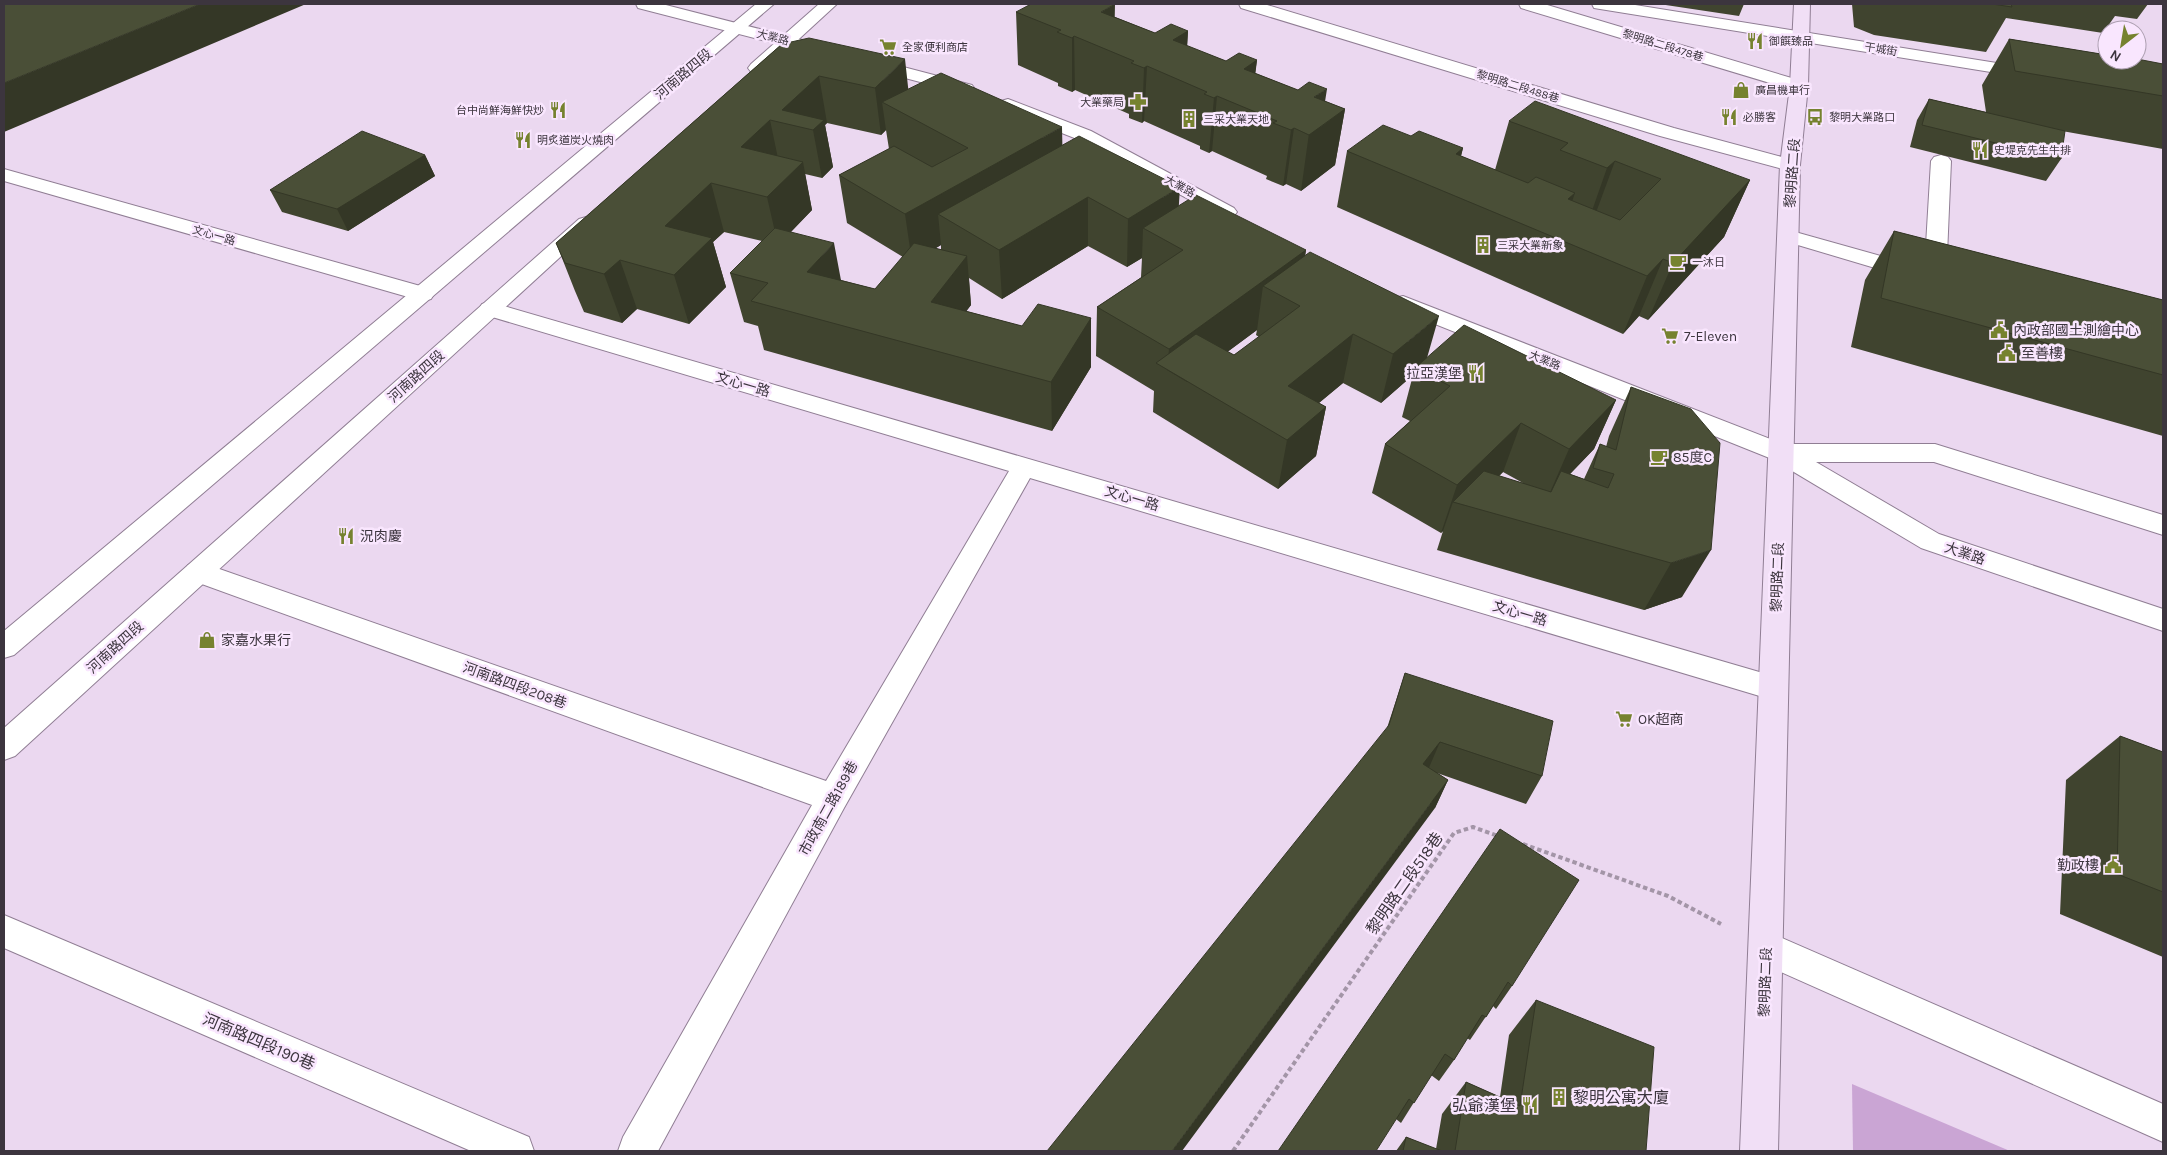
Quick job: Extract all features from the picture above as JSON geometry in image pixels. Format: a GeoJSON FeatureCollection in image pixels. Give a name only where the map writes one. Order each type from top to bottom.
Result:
{"type":"FeatureCollection","features":[{"type":"Feature","properties":{"kind":"main road","name":"黎明路二段"},"geometry":{"type":"LineString","coordinates":[[1759,1151],[1790,165],[1799,86],[1802,4]]}},
{"type":"Feature","properties":{"kind":"street","name":"大業路"},"geometry":{"type":"LineString","coordinates":[[644,4],[833,53]]}},
{"type":"Feature","properties":{"kind":"street","name":"河南路四段"},"geometry":{"type":"LineString","coordinates":[[4,647],[766,4]]}},
{"type":"Feature","properties":{"kind":"street"},"geometry":{"type":"LineString","coordinates":[[744,80],[829,4]]}},
{"type":"Feature","properties":{"kind":"street","name":"黎明路二段488巷"},"geometry":{"type":"LineString","coordinates":[[1247,4],[1667,132],[1790,165]]}},
{"type":"Feature","properties":{"kind":"street","name":"黎明路二段478巷"},"geometry":{"type":"LineString","coordinates":[[1527,4],[1799,86]]}},
{"type":"Feature","properties":{"kind":"street","name":"干城街"},"geometry":{"type":"LineString","coordinates":[[1600,4],[2046,76]]}},
{"type":"Feature","properties":{"kind":"street","name":"大業路"},"geometry":{"type":"LineString","coordinates":[[852,58],[971,90],[1084,135],[1248,224]]}},
{"type":"Feature","properties":{"kind":"street"},"geometry":{"type":"LineString","coordinates":[[1788,236],[1944,282],[1941,160]]}},
{"type":"Feature","properties":{"kind":"street","name":"文心一路"},"geometry":{"type":"LineString","coordinates":[[4,175],[423,294]]}},
{"type":"Feature","properties":{"kind":"street","name":"河南路四段"},"geometry":{"type":"LineString","coordinates":[[4,748],[599,211]]}},
{"type":"Feature","properties":{"kind":"street","name":"大業路"},"geometry":{"type":"LineString","coordinates":[[1387,297],[1781,453],[1930,541],[2163,620]]}},
{"type":"Feature","properties":{"kind":"street","name":"文心一路"},"geometry":{"type":"LineString","coordinates":[[490,309],[1773,688]]}},
{"type":"Feature","properties":{"kind":"street","name":"大業路"},"geometry":{"type":"LineString","coordinates":[[1781,453],[1935,453],[2163,525]]}},
{"type":"Feature","properties":{"kind":"street","name":"市政南二路189巷"},"geometry":{"type":"LineString","coordinates":[[637,1151],[833,798],[1024,466]]}},
{"type":"Feature","properties":{"kind":"street","name":"河南路四段208巷"},"geometry":{"type":"LineString","coordinates":[[198,572],[833,798]]}},
{"type":"Feature","properties":{"kind":"street","name":"河南路四段190巷"},"geometry":{"type":"LineString","coordinates":[[4,931],[515,1151]]}},
{"type":"Feature","properties":{"kind":"street"},"geometry":{"type":"LineString","coordinates":[[1766,948],[2163,1123]]}},
{"type":"Feature","properties":{"kind":"path","name":"黎明路二段518巷"},"geometry":{"type":"LineString","coordinates":[[1232,1151],[1454,833],[1472,827],[1500,836]]}},
{"type":"Feature","properties":{"kind":"path"},"geometry":{"type":"LineString","coordinates":[[1519,843],[1668,896],[1766,948]]}},
{"type":"Feature","properties":{"kind":"shaded area"},"geometry":{"type":"Polygon","coordinates":[[[1852,1084],[2010,1151],[1853,1151],[1852,1084]]]}},
{"type":"Feature","properties":{"kind":"building"},"geometry":{"type":"Polygon","coordinates":[[[4,4],[200,4],[4,83],[4,4]]]}},
{"type":"Feature","properties":{"kind":"building"},"geometry":{"type":"Polygon","coordinates":[[[1031,4],[1115,4],[1101,12],[1155,33],[1171,24],[1188,31],[1173,40],[1226,61],[1239,53],[1257,60],[1244,69],[1298,90],[1309,82],[1327,89],[1314,97],[1345,109],[1309,135],[1294,128],[1291,130],[1273,123],[1277,121],[1217,96],[1214,98],[1204,94],[1207,92],[1147,66],[1144,68],[1131,63],[1134,61],[1074,36],[1072,38],[1057,32],[1061,30],[1016,12],[1031,4]]]}},
{"type":"Feature","properties":{"kind":"building"},"geometry":{"type":"Polygon","coordinates":[[[1992,4],[2011,4],[2012,7],[1992,4]]]}},
{"type":"Feature","properties":{"kind":"building"},"geometry":{"type":"Polygon","coordinates":[[[809,38],[905,59],[875,88],[819,76],[782,110],[824,120],[813,130],[770,120],[741,147],[803,162],[767,197],[711,183],[665,226],[712,238],[674,275],[620,260],[604,274],[565,263],[556,243],[782,44],[809,38]]]}},
{"type":"Feature","properties":{"kind":"building"},"geometry":{"type":"Polygon","coordinates":[[[2009,39],[2097,53],[2097,70],[2147,70],[2147,61],[2163,64],[2163,96],[2015,71],[2009,39]]]}},
{"type":"Feature","properties":{"kind":"building"},"geometry":{"type":"Polygon","coordinates":[[[941,73],[1062,127],[905,214],[839,175],[894,146],[932,167],[968,148],[882,102],[941,73]]]}},
{"type":"Feature","properties":{"kind":"building"},"geometry":{"type":"Polygon","coordinates":[[[1929,99],[2065,131],[2061,159],[1922,125],[1929,99]]]}},
{"type":"Feature","properties":{"kind":"building"},"geometry":{"type":"Polygon","coordinates":[[[1535,101],[1750,180],[1673,263],[1663,259],[1647,276],[1347,151],[1383,125],[1411,136],[1419,131],[1463,148],[1456,154],[1528,183],[1536,177],[1575,193],[1568,199],[1620,220],[1661,179],[1615,161],[1607,168],[1560,150],[1568,143],[1509,121],[1535,101]]]}},
{"type":"Feature","properties":{"kind":"building"},"geometry":{"type":"Polygon","coordinates":[[[362,131],[425,155],[337,209],[270,190],[362,131]]]}},
{"type":"Feature","properties":{"kind":"building"},"geometry":{"type":"Polygon","coordinates":[[[1079,136],[1180,187],[1128,219],[1088,197],[999,250],[938,214],[1079,136]]]}},
{"type":"Feature","properties":{"kind":"building"},"geometry":{"type":"Polygon","coordinates":[[[1196,195],[1306,250],[1169,349],[1097,307],[1183,250],[1143,228],[1196,195]]]}},
{"type":"Feature","properties":{"kind":"building"},"geometry":{"type":"Polygon","coordinates":[[[775,228],[834,243],[807,272],[875,289],[914,243],[967,256],[931,302],[1022,326],[1038,304],[1091,318],[1051,382],[751,301],[768,283],[730,273],[775,228]]]}},
{"type":"Feature","properties":{"kind":"building"},"geometry":{"type":"Polygon","coordinates":[[[1894,231],[2163,300],[2163,375],[1881,298],[1894,231]]]}},
{"type":"Feature","properties":{"kind":"building"},"geometry":{"type":"Polygon","coordinates":[[[1310,252],[1439,316],[1393,354],[1353,334],[1288,386],[1326,407],[1287,440],[1156,363],[1196,334],[1234,355],[1300,306],[1263,286],[1310,252]]]}},
{"type":"Feature","properties":{"kind":"building"},"geometry":{"type":"Polygon","coordinates":[[[1464,325],[1616,400],[1569,449],[1521,423],[1457,485],[1385,444],[1450,386],[1415,368],[1464,325]]]}},
{"type":"Feature","properties":{"kind":"building"},"geometry":{"type":"Polygon","coordinates":[[[1631,387],[1691,409],[1720,443],[1711,550],[1671,563],[1453,502],[1484,471],[1551,492],[1561,471],[1608,488],[1614,474],[1593,468],[1600,444],[1616,450],[1631,387]]]}},
{"type":"Feature","properties":{"kind":"building"},"geometry":{"type":"Polygon","coordinates":[[[1405,673],[1553,721],[1542,776],[1440,742],[1423,764],[1448,780],[1172,1151],[1047,1151],[1389,725],[1405,673]]]}},
{"type":"Feature","properties":{"kind":"building"},"geometry":{"type":"Polygon","coordinates":[[[2120,736],[2163,752],[2163,892],[2117,874],[2120,736]]]}},
{"type":"Feature","properties":{"kind":"building"},"geometry":{"type":"Polygon","coordinates":[[[1500,829],[1579,880],[1512,986],[1508,982],[1486,1017],[1482,1015],[1454,1060],[1445,1054],[1414,1103],[1409,1099],[1376,1151],[1278,1151],[1500,829]]]}},
{"type":"Feature","properties":{"kind":"building"},"geometry":{"type":"Polygon","coordinates":[[[1536,1000],[1654,1047],[1646,1151],[1455,1151],[1466,1082],[1520,1106],[1536,1000]]]}},
{"type":"Feature","properties":{"kind":"building"},"geometry":{"type":"Polygon","coordinates":[[[1406,1137],[1442,1151],[1403,1151],[1406,1137]]]}},
{"type":"Feature","properties":{"kind":"place","name":"御饌臻品"},"geometry":{"type":"Point","coordinates":[1755,41]}},
{"type":"Feature","properties":{"kind":"place","name":"全家便利商店"},"geometry":{"type":"Point","coordinates":[888,47]}},
{"type":"Feature","properties":{"kind":"place","name":"廣昌機車行"},"geometry":{"type":"Point","coordinates":[1741,90]}},
{"type":"Feature","properties":{"kind":"place","name":"大業藥局"},"geometry":{"type":"Point","coordinates":[1138,102]}},
{"type":"Feature","properties":{"kind":"place","name":"台中尚鮮海鮮快炒"},"geometry":{"type":"Point","coordinates":[558,110]}},
{"type":"Feature","properties":{"kind":"place","name":"必勝客"},"geometry":{"type":"Point","coordinates":[1729,117]}},
{"type":"Feature","properties":{"kind":"place","name":"黎明大業路口"},"geometry":{"type":"Point","coordinates":[1815,117]}},
{"type":"Feature","properties":{"kind":"place","name":"三采大業天地"},"geometry":{"type":"Point","coordinates":[1189,119]}},
{"type":"Feature","properties":{"kind":"place","name":"明炙道炭火燒肉"},"geometry":{"type":"Point","coordinates":[523,140]}},
{"type":"Feature","properties":{"kind":"place","name":"史堤克先生牛排"},"geometry":{"type":"Point","coordinates":[1980,150]}},
{"type":"Feature","properties":{"kind":"place","name":"三采大業新象"},"geometry":{"type":"Point","coordinates":[1483,245]}},
{"type":"Feature","properties":{"kind":"place","name":"一沐日"},"geometry":{"type":"Point","coordinates":[1678,262]}},
{"type":"Feature","properties":{"kind":"place","name":"內政部國土測繪中心"},"geometry":{"type":"Point","coordinates":[1999,330]}},
{"type":"Feature","properties":{"kind":"place","name":"7-Eleven"},"geometry":{"type":"Point","coordinates":[1670,336]}},
{"type":"Feature","properties":{"kind":"place","name":"至善樓"},"geometry":{"type":"Point","coordinates":[2007,353]}},
{"type":"Feature","properties":{"kind":"place","name":"拉亞漢堡"},"geometry":{"type":"Point","coordinates":[1476,373]}},
{"type":"Feature","properties":{"kind":"place","name":"85度C"},"geometry":{"type":"Point","coordinates":[1659,457]}},
{"type":"Feature","properties":{"kind":"place","name":"況肉慶"},"geometry":{"type":"Point","coordinates":[346,536]}},
{"type":"Feature","properties":{"kind":"place","name":"家嘉水果行"},"geometry":{"type":"Point","coordinates":[207,640]}},
{"type":"Feature","properties":{"kind":"place","name":"OK超商"},"geometry":{"type":"Point","coordinates":[1624,719]}},
{"type":"Feature","properties":{"kind":"place","name":"勤政樓"},"geometry":{"type":"Point","coordinates":[2113,865]}},
{"type":"Feature","properties":{"kind":"place","name":"黎明公寓大廈"},"geometry":{"type":"Point","coordinates":[1559,1097]}},
{"type":"Feature","properties":{"kind":"place","name":"弘爺漢堡"},"geometry":{"type":"Point","coordinates":[1530,1105]}}]}
